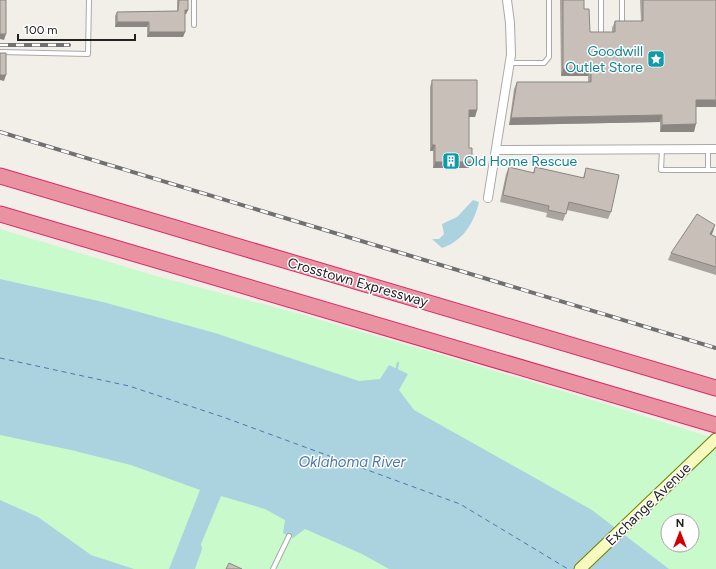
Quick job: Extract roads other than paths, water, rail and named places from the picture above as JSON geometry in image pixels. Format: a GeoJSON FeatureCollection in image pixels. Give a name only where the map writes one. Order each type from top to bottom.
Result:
{"type":"FeatureCollection","features":[{"type":"Feature","properties":{"kind":"highway"},"geometry":{"type":"LineString","coordinates":[[0,170],[35,186]]}},
{"type":"Feature","properties":{"kind":"highway","name":"Crosstown Expressway"},"geometry":{"type":"LineString","coordinates":[[0,176],[716,388]]}},
{"type":"Feature","properties":{"kind":"highway"},"geometry":{"type":"LineString","coordinates":[[0,214],[716,425]]}},
{"type":"Feature","properties":{"kind":"main road","name":"Exchange Avenue"},"geometry":{"type":"LineString","coordinates":[[580,569],[716,439]]}},
{"type":"Feature","properties":{"kind":"street"},"geometry":{"type":"LineString","coordinates":[[488,198],[510,63],[511,36],[507,0]]}},
{"type":"Feature","properties":{"kind":"street"},"geometry":{"type":"LineString","coordinates":[[496,150],[712,149]]}},
{"type":"Feature","properties":{"kind":"lane"},"geometry":{"type":"LineString","coordinates":[[0,52],[88,54],[89,0]]}},
{"type":"Feature","properties":{"kind":"lane"},"geometry":{"type":"LineString","coordinates":[[194,0],[194,25]]}},
{"type":"Feature","properties":{"kind":"lane"},"geometry":{"type":"LineString","coordinates":[[510,63],[544,63],[547,61],[549,57],[549,0]]}},
{"type":"Feature","properties":{"kind":"lane"},"geometry":{"type":"LineString","coordinates":[[601,0],[601,32]]}},
{"type":"Feature","properties":{"kind":"lane"},"geometry":{"type":"LineString","coordinates":[[622,0],[622,22]]}},
{"type":"Feature","properties":{"kind":"lane"},"geometry":{"type":"LineString","coordinates":[[662,149],[661,170],[716,170]]}},
{"type":"Feature","properties":{"kind":"lane"},"geometry":{"type":"LineString","coordinates":[[708,170],[712,149]]}},
{"type":"Feature","properties":{"kind":"lane"},"geometry":{"type":"LineString","coordinates":[[273,569],[289,536]]}},
{"type":"Feature","properties":{"kind":"water"},"geometry":{"type":"Polygon","coordinates":[[[473,200],[479,202],[471,224],[456,241],[442,248],[432,239],[439,239],[444,234],[442,224],[457,217],[473,200]]]}},
{"type":"Feature","properties":{"kind":"water","name":"Oklahoma River"},"geometry":{"type":"Polygon","coordinates":[[[0,279],[103,302],[215,333],[359,381],[380,379],[389,365],[408,374],[399,390],[414,410],[592,510],[669,569],[389,569],[362,554],[305,529],[293,538],[283,533],[285,520],[265,509],[221,496],[201,544],[202,549],[195,569],[169,569],[200,490],[131,465],[71,450],[0,435],[0,279]]]}},
{"type":"Feature","properties":{"kind":"water"},"geometry":{"type":"Polygon","coordinates":[[[0,500],[38,517],[91,555],[134,569],[0,569],[0,500]]]}},
{"type":"Feature","properties":{"kind":"waterway"},"geometry":{"type":"LineString","coordinates":[[396,372],[398,363]]}},
{"type":"Feature","properties":{"kind":"railway"},"geometry":{"type":"LineString","coordinates":[[0,45],[69,45]]}},
{"type":"Feature","properties":{"kind":"railway"},"geometry":{"type":"LineString","coordinates":[[0,132],[716,348]]}},
{"type":"Feature","properties":{"kind":"place","name":"Goodwill Outlet Store"},"geometry":{"type":"Point","coordinates":[656,59]}},
{"type":"Feature","properties":{"kind":"place","name":"Old Home Rescue"},"geometry":{"type":"Point","coordinates":[451,161]}}]}
